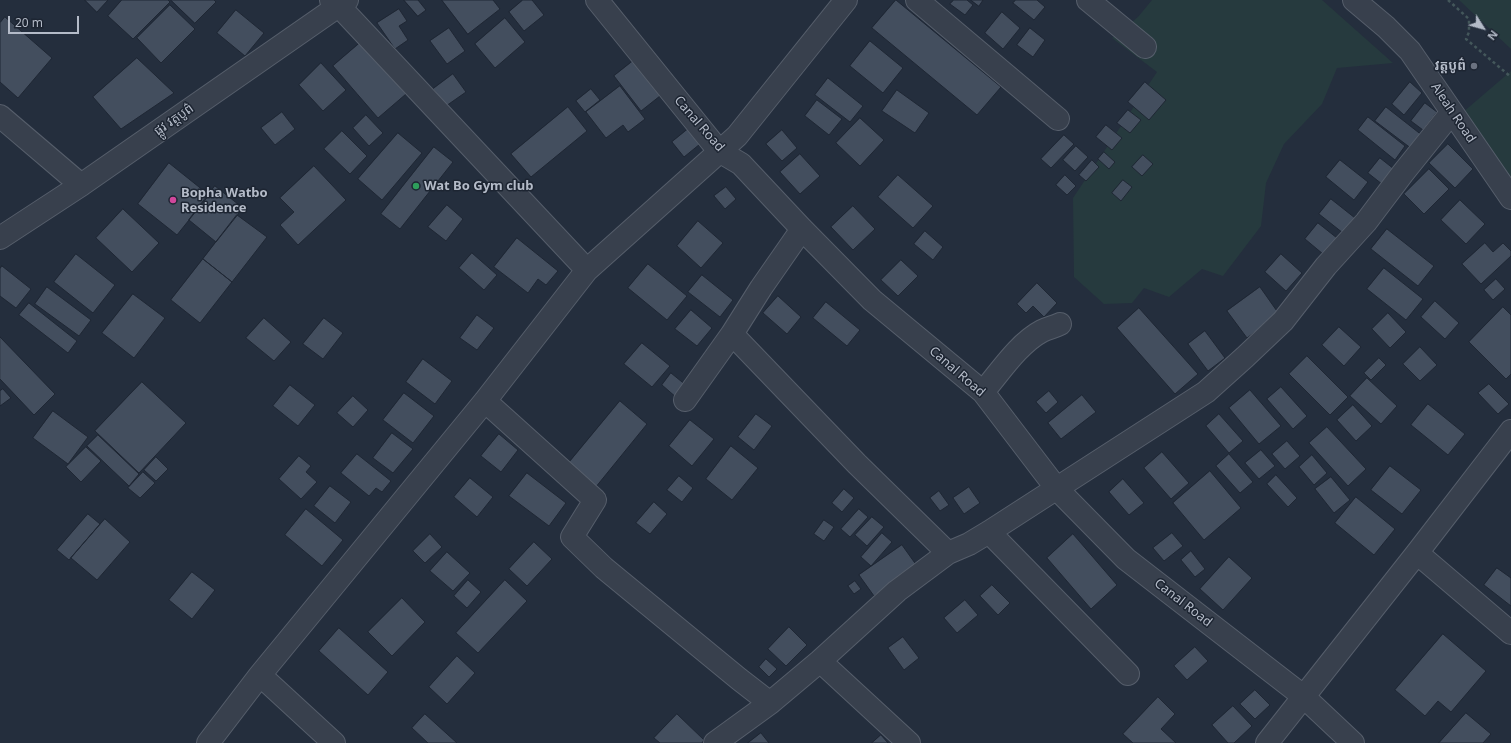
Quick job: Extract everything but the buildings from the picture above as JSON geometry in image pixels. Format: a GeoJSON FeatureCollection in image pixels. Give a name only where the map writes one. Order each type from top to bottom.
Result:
{"type":"FeatureCollection","features":[{"type":"Feature","properties":{"kind":"street","name":"Canal Road"},"geometry":{"type":"LineString","coordinates":[[597,0],[719,151],[741,164],[802,230],[872,300],[983,392],[1058,488],[1126,559],[1303,696],[1353,743]]}},
{"type":"Feature","properties":{"kind":"street"},"geometry":{"type":"LineString","coordinates":[[208,743],[260,675],[484,401],[587,270],[719,151],[738,136],[846,0]]}},
{"type":"Feature","properties":{"kind":"street"},"geometry":{"type":"LineString","coordinates":[[917,0],[1058,120]]}},
{"type":"Feature","properties":{"kind":"street"},"geometry":{"type":"LineString","coordinates":[[1088,0],[1145,47]]}},
{"type":"Feature","properties":{"kind":"street","name":"Aleah Road"},"geometry":{"type":"LineString","coordinates":[[1354,0],[1386,27],[1410,51],[1511,198]]}},
{"type":"Feature","properties":{"kind":"street"},"geometry":{"type":"LineString","coordinates":[[339,2],[587,270]]}},
{"type":"Feature","properties":{"kind":"street","name":"ផ្លូវ វត្តបូព៌"},"geometry":{"type":"LineString","coordinates":[[0,238],[81,184],[339,2]]}},
{"type":"Feature","properties":{"kind":"street"},"geometry":{"type":"LineString","coordinates":[[715,743],[770,703],[820,661],[898,591],[948,553],[969,544],[989,532],[1206,392],[1283,321],[1326,266],[1366,222],[1402,173],[1452,112]]}},
{"type":"Feature","properties":{"kind":"street"},"geometry":{"type":"LineString","coordinates":[[0,116],[81,184]]}},
{"type":"Feature","properties":{"kind":"street"},"geometry":{"type":"LineString","coordinates":[[685,400],[732,334],[761,288],[802,230]]}},
{"type":"Feature","properties":{"kind":"street"},"geometry":{"type":"LineString","coordinates":[[983,392],[1031,338],[1060,324]]}},
{"type":"Feature","properties":{"kind":"street"},"geometry":{"type":"LineString","coordinates":[[732,334],[857,464],[948,553]]}},
{"type":"Feature","properties":{"kind":"street"},"geometry":{"type":"LineString","coordinates":[[484,401],[595,500],[572,537],[604,568],[739,680],[770,703]]}},
{"type":"Feature","properties":{"kind":"street"},"geometry":{"type":"LineString","coordinates":[[1267,743],[1511,431]]}},
{"type":"Feature","properties":{"kind":"street"},"geometry":{"type":"LineString","coordinates":[[989,532],[1128,674]]}},
{"type":"Feature","properties":{"kind":"street"},"geometry":{"type":"LineString","coordinates":[[1417,553],[1511,633]]}},
{"type":"Feature","properties":{"kind":"street"},"geometry":{"type":"LineString","coordinates":[[820,661],[909,743]]}},
{"type":"Feature","properties":{"kind":"street"},"geometry":{"type":"LineString","coordinates":[[260,675],[334,743]]}},
{"type":"Feature","properties":{"kind":"path"},"geometry":{"type":"LineString","coordinates":[[1448,0],[1469,19],[1469,32],[1466,39],[1511,77]]}},
{"type":"Feature","properties":{"kind":"green space"},"geometry":{"type":"Polygon","coordinates":[[[1152,0],[1322,0],[1393,63],[1337,68],[1322,104],[1284,144],[1266,183],[1261,226],[1223,276],[1202,269],[1169,297],[1144,288],[1132,303],[1104,304],[1074,277],[1073,198],[1157,72],[1112,38],[1138,17],[1152,0]]]}},
{"type":"Feature","properties":{"kind":"green space"},"geometry":{"type":"Polygon","coordinates":[[[1459,0],[1511,0],[1511,49],[1459,0]]]}},
{"type":"Feature","properties":{"kind":"green space"},"geometry":{"type":"Polygon","coordinates":[[[1511,71],[1511,178],[1462,113],[1511,71]]]}},
{"type":"Feature","properties":{"kind":"place","name":"វត្តបូព៌"},"geometry":{"type":"Point","coordinates":[1474,66]}},
{"type":"Feature","properties":{"kind":"place","name":"Wat Bo Gym club"},"geometry":{"type":"Point","coordinates":[416,186]}},
{"type":"Feature","properties":{"kind":"place","name":"Bopha Watbo Residence"},"geometry":{"type":"Point","coordinates":[173,200]}}]}
